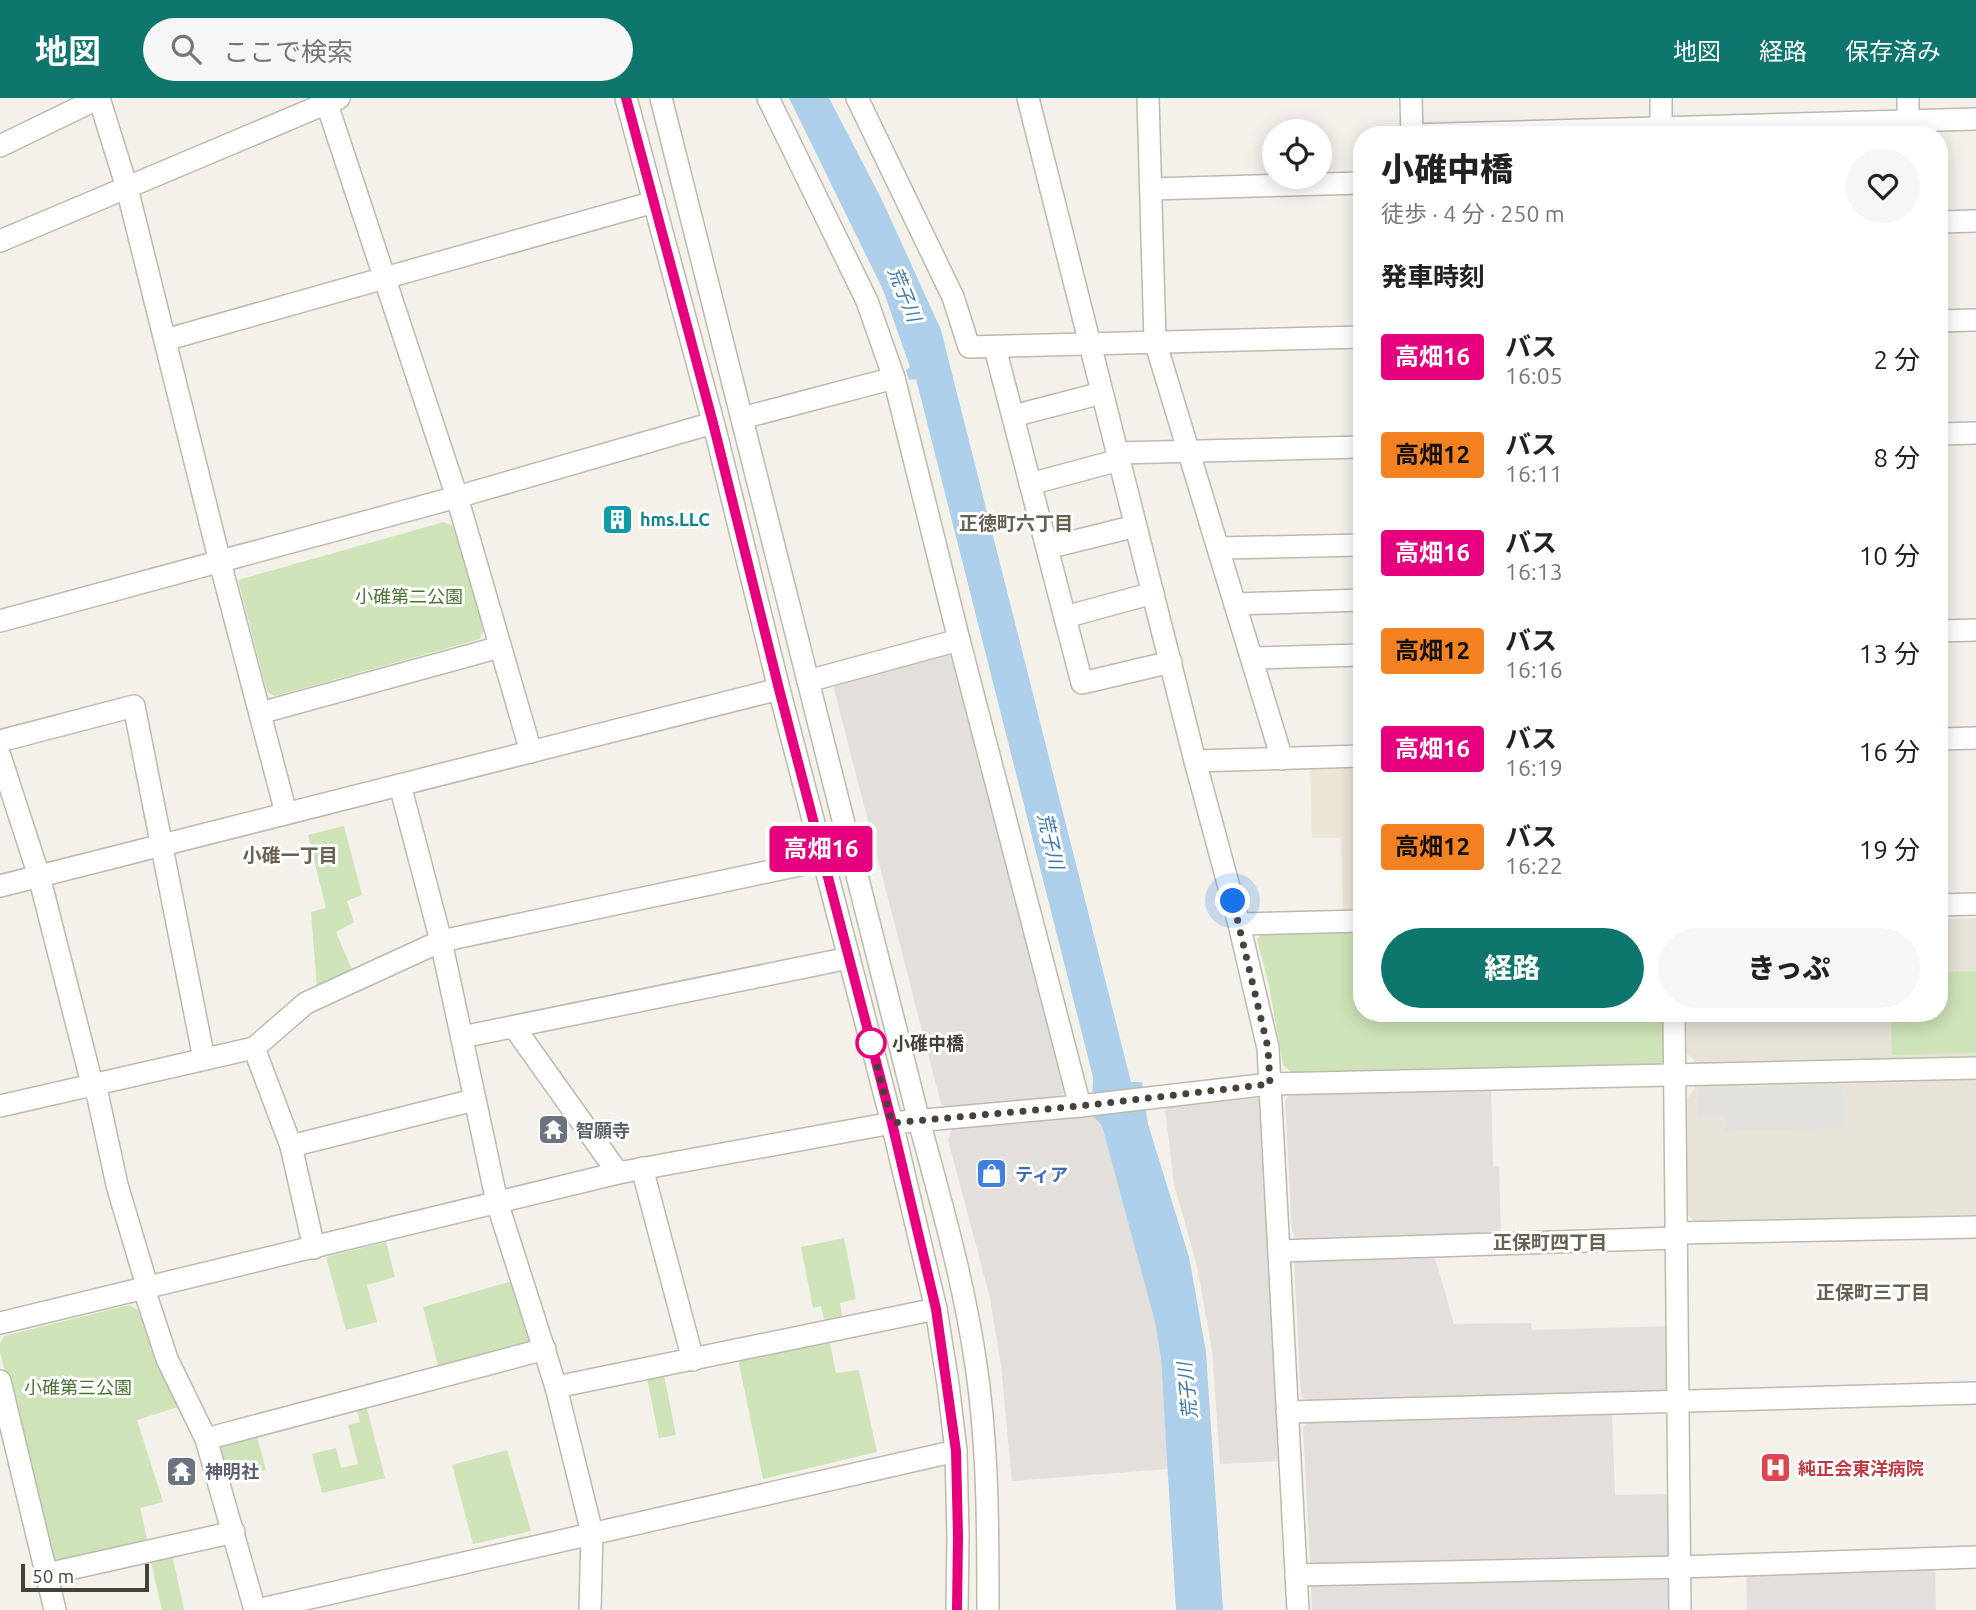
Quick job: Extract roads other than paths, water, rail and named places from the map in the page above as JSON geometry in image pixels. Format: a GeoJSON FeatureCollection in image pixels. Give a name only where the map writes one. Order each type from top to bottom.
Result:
{"type":"FeatureCollection","features":[{"type":"Feature","properties":{"kind":"street"},"geometry":{"type":"LineString","coordinates":[[0,146],[99,98],[127,188],[286,813]]}},
{"type":"Feature","properties":{"kind":"street"},"geometry":{"type":"LineString","coordinates":[[626,98],[713,423],[892,1123],[936,1309],[956,1451],[957,1610]]}},
{"type":"Feature","properties":{"kind":"street"},"geometry":{"type":"LineString","coordinates":[[661,98],[919,1121],[955,1253],[976,1364],[985,1442],[988,1610]]}},
{"type":"Feature","properties":{"kind":"street"},"geometry":{"type":"LineString","coordinates":[[768,98],[867,302],[894,378],[959,640],[1087,1105]]}},
{"type":"Feature","properties":{"kind":"street"},"geometry":{"type":"LineString","coordinates":[[857,98],[953,297],[969,347],[1353,337]]}},
{"type":"Feature","properties":{"kind":"street"},"geometry":{"type":"LineString","coordinates":[[1028,98],[1195,761],[1239,924],[1268,1048],[1298,1610]]}},
{"type":"Feature","properties":{"kind":"street"},"geometry":{"type":"LineString","coordinates":[[1148,98],[1155,341],[1282,759]]}},
{"type":"Feature","properties":{"kind":"street"},"geometry":{"type":"LineString","coordinates":[[1411,98],[1412,126]]}},
{"type":"Feature","properties":{"kind":"street"},"geometry":{"type":"LineString","coordinates":[[1661,98],[1661,126]]}},
{"type":"Feature","properties":{"kind":"street"},"geometry":{"type":"LineString","coordinates":[[1908,98],[1908,126]]}},
{"type":"Feature","properties":{"kind":"street"},"geometry":{"type":"LineString","coordinates":[[0,241],[331,100],[384,278],[457,497],[531,752]]}},
{"type":"Feature","properties":{"kind":"street"},"geometry":{"type":"LineString","coordinates":[[1923,126],[1976,119]]}},
{"type":"Feature","properties":{"kind":"street"},"geometry":{"type":"LineString","coordinates":[[1151,189],[1353,183]]}},
{"type":"Feature","properties":{"kind":"street"},"geometry":{"type":"LineString","coordinates":[[165,340],[654,202]]}},
{"type":"Feature","properties":{"kind":"street"},"geometry":{"type":"LineString","coordinates":[[1948,222],[1976,221]]}},
{"type":"Feature","properties":{"kind":"street"},"geometry":{"type":"LineString","coordinates":[[1948,321],[1976,320]]}},
{"type":"Feature","properties":{"kind":"street"},"geometry":{"type":"LineString","coordinates":[[995,348],[1082,682],[1171,662]]}},
{"type":"Feature","properties":{"kind":"street"},"geometry":{"type":"LineString","coordinates":[[742,418],[894,378]]}},
{"type":"Feature","properties":{"kind":"street"},"geometry":{"type":"LineString","coordinates":[[1013,416],[1102,393]]}},
{"type":"Feature","properties":{"kind":"street"},"geometry":{"type":"LineString","coordinates":[[0,621],[457,497],[713,423]]}},
{"type":"Feature","properties":{"kind":"street"},"geometry":{"type":"LineString","coordinates":[[1948,434],[1976,433]]}},
{"type":"Feature","properties":{"kind":"street"},"geometry":{"type":"LineString","coordinates":[[1030,484],[1118,456],[1188,451],[1353,447]]}},
{"type":"Feature","properties":{"kind":"street"},"geometry":{"type":"LineString","coordinates":[[1047,548],[1136,526]]}},
{"type":"Feature","properties":{"kind":"street"},"geometry":{"type":"LineString","coordinates":[[1218,548],[1353,545]]}},
{"type":"Feature","properties":{"kind":"street"},"geometry":{"type":"LineString","coordinates":[[1065,617],[1153,593]]}},
{"type":"Feature","properties":{"kind":"street"},"geometry":{"type":"LineString","coordinates":[[1235,604],[1353,600]]}},
{"type":"Feature","properties":{"kind":"street"},"geometry":{"type":"LineString","coordinates":[[1948,631],[1976,630]]}},
{"type":"Feature","properties":{"kind":"street"},"geometry":{"type":"LineString","coordinates":[[808,681],[959,640]]}},
{"type":"Feature","properties":{"kind":"street"},"geometry":{"type":"LineString","coordinates":[[260,713],[500,647]]}},
{"type":"Feature","properties":{"kind":"street"},"geometry":{"type":"LineString","coordinates":[[1252,658],[1353,655]]}},
{"type":"Feature","properties":{"kind":"street"},"geometry":{"type":"LineString","coordinates":[[0,886],[779,689]]}},
{"type":"Feature","properties":{"kind":"street"},"geometry":{"type":"LineString","coordinates":[[0,741],[134,706],[204,1059]]}},
{"type":"Feature","properties":{"kind":"street"},"geometry":{"type":"LineString","coordinates":[[1948,739],[1976,738]]}},
{"type":"Feature","properties":{"kind":"street"},"geometry":{"type":"LineString","coordinates":[[0,756],[39,876],[146,1289],[167,1359],[206,1439],[256,1610],[956,1451]]}},
{"type":"Feature","properties":{"kind":"street"},"geometry":{"type":"LineString","coordinates":[[1195,761],[1353,756]]}},
{"type":"Feature","properties":{"kind":"street"},"geometry":{"type":"LineString","coordinates":[[400,785],[441,941],[497,1202],[556,1387],[592,1533],[590,1610]]}},
{"type":"Feature","properties":{"kind":"street"},"geometry":{"type":"LineString","coordinates":[[0,1106],[254,1048],[306,1003],[441,941],[824,860]]}},
{"type":"Feature","properties":{"kind":"street"},"geometry":{"type":"LineString","coordinates":[[1948,905],[1976,904]]}},
{"type":"Feature","properties":{"kind":"street"},"geometry":{"type":"LineString","coordinates":[[1239,924],[1353,921]]}},
{"type":"Feature","properties":{"kind":"street"},"geometry":{"type":"LineString","coordinates":[[463,1037],[849,958]]}},
{"type":"Feature","properties":{"kind":"street"},"geometry":{"type":"LineString","coordinates":[[1674,1022],[1680,1610]]}},
{"type":"Feature","properties":{"kind":"street"},"geometry":{"type":"LineString","coordinates":[[514,1027],[618,1173]]}},
{"type":"Feature","properties":{"kind":"street"},"geometry":{"type":"LineString","coordinates":[[254,1048],[291,1146],[314,1248]]}},
{"type":"Feature","properties":{"kind":"street"},"geometry":{"type":"LineString","coordinates":[[0,1323],[618,1173],[892,1123],[1087,1105],[1270,1084],[1976,1068]]}},
{"type":"Feature","properties":{"kind":"street"},"geometry":{"type":"LineString","coordinates":[[291,1146],[474,1100]]}},
{"type":"Feature","properties":{"kind":"street"},"geometry":{"type":"LineString","coordinates":[[642,1168],[692,1360]]}},
{"type":"Feature","properties":{"kind":"street"},"geometry":{"type":"LineString","coordinates":[[1279,1251],[1676,1235],[1976,1227]]}},
{"type":"Feature","properties":{"kind":"street"},"geometry":{"type":"LineString","coordinates":[[556,1387],[936,1309]]}},
{"type":"Feature","properties":{"kind":"street"},"geometry":{"type":"LineString","coordinates":[[206,1439],[545,1349]]}},
{"type":"Feature","properties":{"kind":"street"},"geometry":{"type":"LineString","coordinates":[[0,1381],[55,1610]]}},
{"type":"Feature","properties":{"kind":"street"},"geometry":{"type":"LineString","coordinates":[[1287,1412],[1976,1393]]}},
{"type":"Feature","properties":{"kind":"street"},"geometry":{"type":"LineString","coordinates":[[47,1574],[234,1532]]}},
{"type":"Feature","properties":{"kind":"street"},"geometry":{"type":"LineString","coordinates":[[1296,1575],[1680,1567],[1976,1557]]}},
{"type":"Feature","properties":{"kind":"water","name":"荒子川"},"geometry":{"type":"Polygon","coordinates":[[[789,98],[829,98],[882,200],[941,330],[1131,1082],[1142,1082],[1148,1124],[1189,1257],[1206,1352],[1223,1610],[1176,1610],[1161,1358],[1155,1322],[1102,1126],[1092,1115],[1093,1077],[916,379],[909,380],[906,370],[910,367],[883,290],[789,98]]]}},
{"type":"Feature","properties":{"kind":"place","name":"hms.LLC"},"geometry":{"type":"Point","coordinates":[617,519]}},
{"type":"Feature","properties":{"kind":"place","name":"小碓中橋"},"geometry":{"type":"Point","coordinates":[871,1043]}},
{"type":"Feature","properties":{"kind":"place","name":"智願寺"},"geometry":{"type":"Point","coordinates":[553,1130]}},
{"type":"Feature","properties":{"kind":"place","name":"ティア"},"geometry":{"type":"Point","coordinates":[992,1174]}},
{"type":"Feature","properties":{"kind":"place","name":"純正会東洋病院"},"geometry":{"type":"Point","coordinates":[1775,1468]}},
{"type":"Feature","properties":{"kind":"place","name":"神明社"},"geometry":{"type":"Point","coordinates":[182,1471]}},
{"type":"Feature","properties":{"kind":"district","name":"正徳町六丁目"},"geometry":{"type":"Point","coordinates":[1016,523]}},
{"type":"Feature","properties":{"kind":"district","name":"小碓一丁目"},"geometry":{"type":"Point","coordinates":[290,855]}},
{"type":"Feature","properties":{"kind":"district","name":"正保町四丁目"},"geometry":{"type":"Point","coordinates":[1550,1242]}},
{"type":"Feature","properties":{"kind":"district","name":"正保町三丁目"},"geometry":{"type":"Point","coordinates":[1873,1292]}},
{"type":"Feature","properties":{"kind":"park label","name":"小碓第二公園"},"geometry":{"type":"Point","coordinates":[409,596]}},
{"type":"Feature","properties":{"kind":"park label","name":"小碓第三公園"},"geometry":{"type":"Point","coordinates":[78,1387]}}]}
